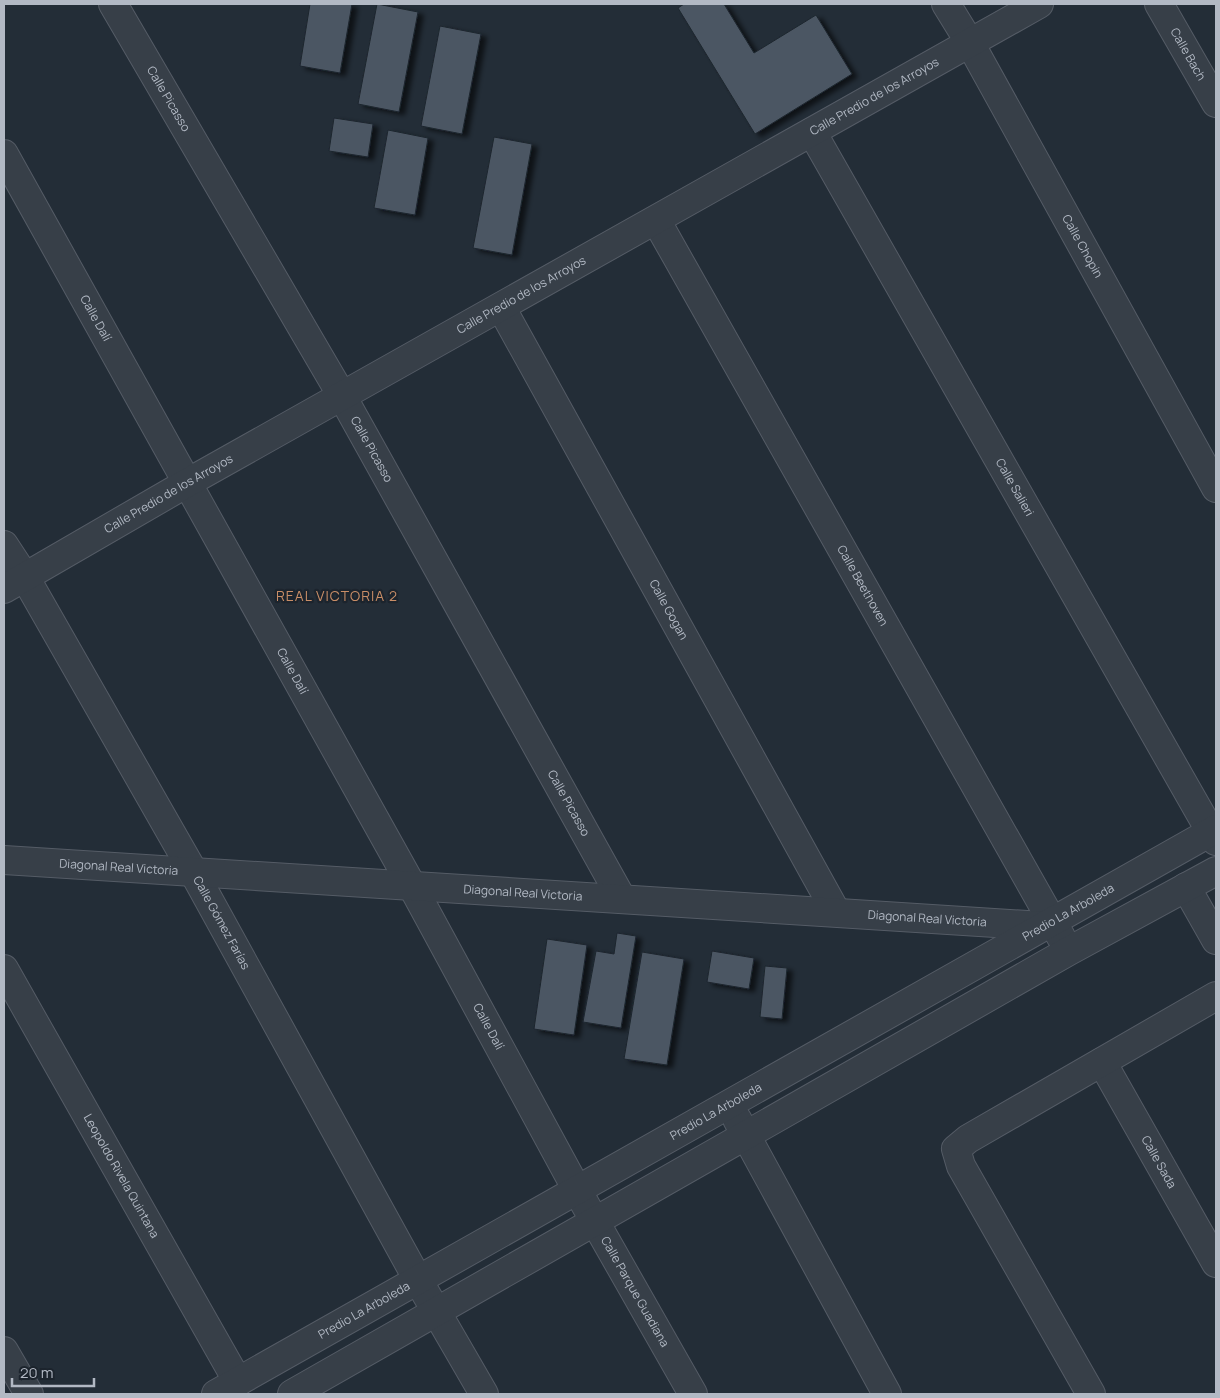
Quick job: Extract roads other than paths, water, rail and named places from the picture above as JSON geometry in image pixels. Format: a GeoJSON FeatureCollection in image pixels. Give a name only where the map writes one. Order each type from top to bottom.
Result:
{"type":"FeatureCollection","features":[{"type":"Feature","properties":{"kind":"street","name":"Calle Picasso"},"geometry":{"type":"LineString","coordinates":[[113,4],[342,396],[622,899]]}},
{"type":"Feature","properties":{"kind":"street","name":"Calle Chopin"},"geometry":{"type":"LineString","coordinates":[[946,4],[970,43],[1216,488]]}},
{"type":"Feature","properties":{"kind":"street","name":"Calle Predio de los Arroyos"},"geometry":{"type":"LineString","coordinates":[[14,583],[187,483],[1039,4]]}},
{"type":"Feature","properties":{"kind":"street","name":"Calle Bach"},"geometry":{"type":"LineString","coordinates":[[1158,4],[1216,103]]}},
{"type":"Feature","properties":{"kind":"street","name":"Calle Salieri"},"geometry":{"type":"LineString","coordinates":[[812,132],[1214,834]]}},
{"type":"Feature","properties":{"kind":"street","name":"Calle Dalí"},"geometry":{"type":"LineString","coordinates":[[4,154],[412,886],[577,1190]]}},
{"type":"Feature","properties":{"kind":"street","name":"Calle Beethoven"},"geometry":{"type":"LineString","coordinates":[[656,220],[1048,923],[1069,951]]}},
{"type":"Feature","properties":{"kind":"street","name":"Calle Gogan"},"geometry":{"type":"LineString","coordinates":[[501,307],[836,912]]}},
{"type":"Feature","properties":{"kind":"street","name":"Calle Gómez Farías"},"geometry":{"type":"LineString","coordinates":[[4,545],[14,583],[194,873],[418,1280],[484,1394]]}},
{"type":"Feature","properties":{"kind":"street","name":"Predio La Arboleda"},"geometry":{"type":"LineString","coordinates":[[227,1388],[1048,923],[1214,834]]}},
{"type":"Feature","properties":{"kind":"street","name":"Diagonal Real Victoria"},"geometry":{"type":"LineString","coordinates":[[4,860],[836,912],[1048,923]]}},
{"type":"Feature","properties":{"kind":"street"},"geometry":{"type":"LineString","coordinates":[[276,1360],[294,1394],[1069,951],[1186,888],[1215,875]]}},
{"type":"Feature","properties":{"kind":"street"},"geometry":{"type":"LineString","coordinates":[[1186,888],[1216,940]]}},
{"type":"Feature","properties":{"kind":"street","name":"Leopoldo Rivela Quintana"},"geometry":{"type":"LineString","coordinates":[[4,968],[227,1388]]}},
{"type":"Feature","properties":{"kind":"street"},"geometry":{"type":"LineString","coordinates":[[1091,1394],[961,1166],[956,1149],[968,1139],[1216,996]]}},
{"type":"Feature","properties":{"kind":"street","name":"Calle Sada"},"geometry":{"type":"LineString","coordinates":[[1102,1062],[1216,1263]]}},
{"type":"Feature","properties":{"kind":"street"},"geometry":{"type":"LineString","coordinates":[[730,1104],[887,1394]]}},
{"type":"Feature","properties":{"kind":"street","name":"Calle Parque Guadiana"},"geometry":{"type":"LineString","coordinates":[[577,1190],[693,1394]]}},
{"type":"Feature","properties":{"kind":"street"},"geometry":{"type":"LineString","coordinates":[[4,1351],[29,1394]]}},
{"type":"Feature","properties":{"kind":"district","name":"REAL VICTORIA 2"},"geometry":{"type":"Point","coordinates":[337,596]}}]}
